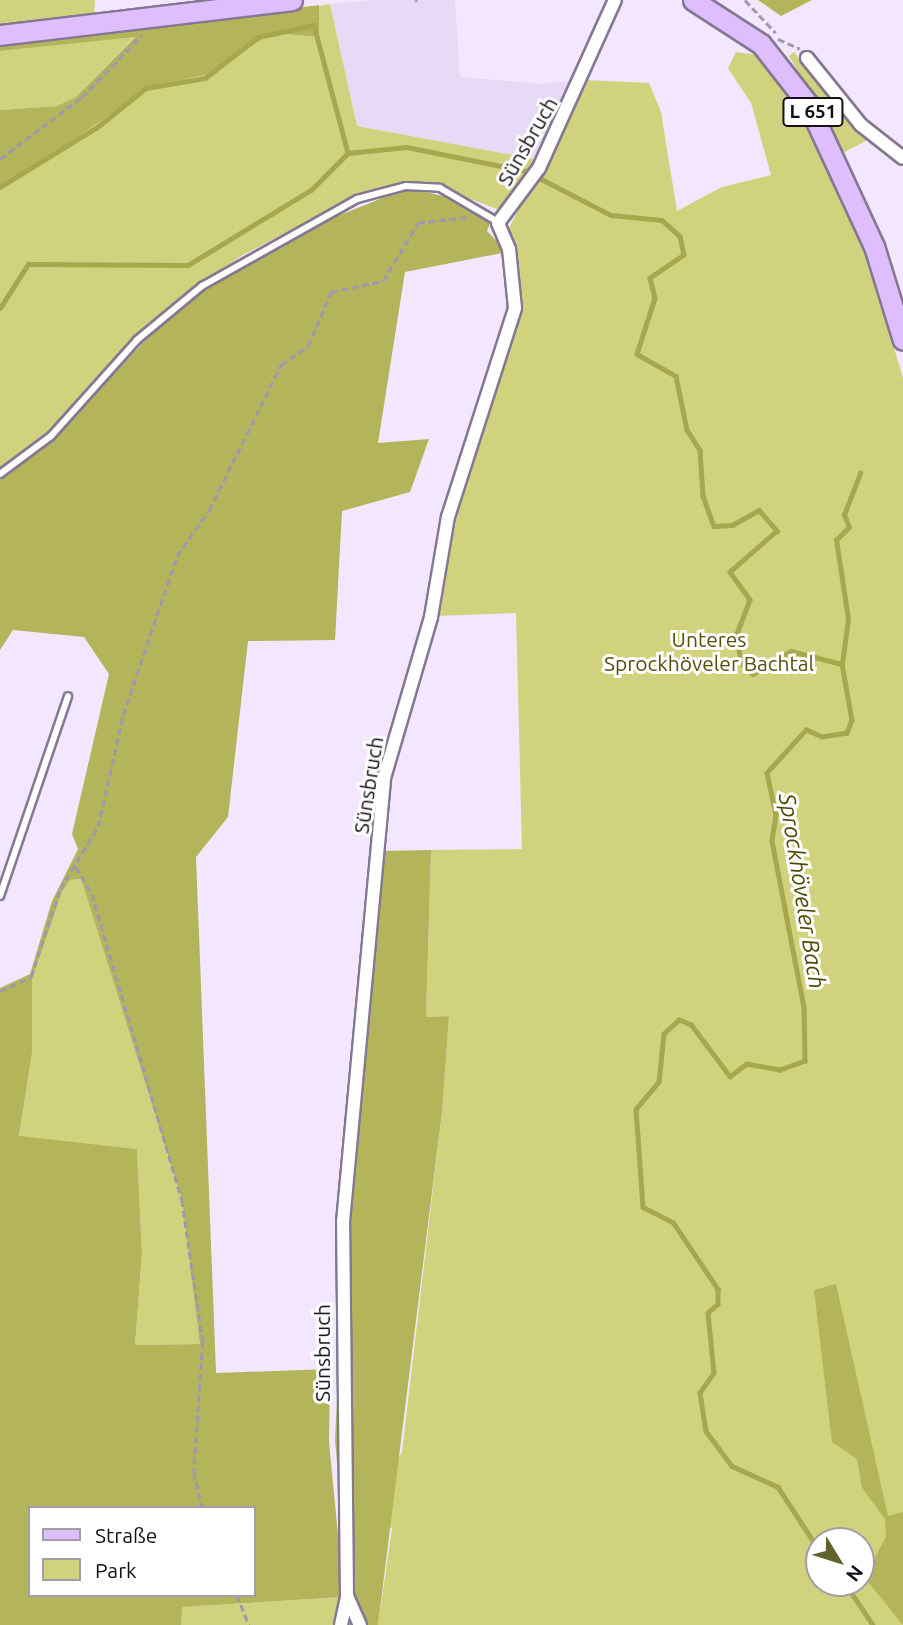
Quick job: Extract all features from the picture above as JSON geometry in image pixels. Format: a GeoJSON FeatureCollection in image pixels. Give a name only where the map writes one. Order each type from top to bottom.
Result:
{"type":"FeatureCollection","features":[{"type":"Feature","properties":{"kind":"main road"},"geometry":{"type":"LineString","coordinates":[[0,34],[292,0]]}},
{"type":"Feature","properties":{"kind":"main road","name":"L 651"},"geometry":{"type":"LineString","coordinates":[[694,0],[770,41],[832,148],[874,246],[903,340]]}},
{"type":"Feature","properties":{"kind":"street","name":"Sünsbruch"},"geometry":{"type":"LineString","coordinates":[[341,1625],[347,1595],[343,1222],[384,778],[431,617],[448,517],[515,307],[509,249],[497,221],[528,186],[539,167],[615,0]]}},
{"type":"Feature","properties":{"kind":"street"},"geometry":{"type":"LineString","coordinates":[[807,58],[861,125],[903,158]]}},
{"type":"Feature","properties":{"kind":"street"},"geometry":{"type":"LineString","coordinates":[[347,1595],[360,1625]]}},
{"type":"Feature","properties":{"kind":"lane"},"geometry":{"type":"LineString","coordinates":[[0,474],[51,436],[162,317],[242,260],[298,229],[356,200],[406,186],[440,188],[497,221]]}},
{"type":"Feature","properties":{"kind":"lane"},"geometry":{"type":"LineString","coordinates":[[0,896],[68,696]]}},
{"type":"Feature","properties":{"kind":"path"},"geometry":{"type":"LineString","coordinates":[[745,0],[770,41],[807,58]]}},
{"type":"Feature","properties":{"kind":"path"},"geometry":{"type":"LineString","coordinates":[[0,159],[82,97],[153,17]]}},
{"type":"Feature","properties":{"kind":"path"},"geometry":{"type":"LineString","coordinates":[[0,991],[31,977],[60,889],[76,867],[98,827],[123,715],[177,556],[209,510],[281,365],[308,346],[331,292],[373,288],[383,281],[418,223],[462,216],[497,221]]}},
{"type":"Feature","properties":{"kind":"path"},"geometry":{"type":"LineString","coordinates":[[76,867],[92,894],[182,1200],[202,1342],[194,1472],[202,1506]]}},
{"type":"Feature","properties":{"kind":"path"},"geometry":{"type":"LineString","coordinates":[[238,1597],[249,1625]]}},
{"type":"Feature","properties":{"kind":"shaded area"},"geometry":{"type":"Polygon","coordinates":[[[373,0],[455,0],[460,77],[542,84],[579,80],[540,160],[357,126],[330,4],[373,0]]]}},
{"type":"Feature","properties":{"kind":"shaded area"},"geometry":{"type":"Polygon","coordinates":[[[758,0],[812,0],[781,16],[758,0]]]}},
{"type":"Feature","properties":{"kind":"shaded area"},"geometry":{"type":"Polygon","coordinates":[[[319,5],[319,37],[272,33],[206,75],[151,86],[0,191],[0,110],[57,106],[76,97],[135,37],[0,51],[0,42],[60,40],[319,5]]]}},
{"type":"Feature","properties":{"kind":"shaded area"},"geometry":{"type":"Polygon","coordinates":[[[407,188],[461,200],[491,221],[487,231],[507,252],[405,272],[378,443],[429,439],[410,492],[342,511],[335,640],[248,641],[228,817],[196,857],[216,1373],[330,1369],[329,1442],[344,1597],[182,1607],[181,1625],[0,1625],[0,988],[30,974],[52,901],[78,849],[72,834],[109,674],[84,637],[13,630],[0,650],[0,479],[76,415],[165,319],[204,289],[298,232],[407,188]],[[81,879],[70,880],[62,892],[32,979],[32,1053],[19,1136],[137,1149],[142,1254],[135,1345],[200,1344],[182,1200],[81,879]]]}},
{"type":"Feature","properties":{"kind":"shaded area"},"geometry":{"type":"Polygon","coordinates":[[[431,850],[426,1017],[449,1016],[442,1112],[378,1625],[363,1625],[349,1595],[335,1440],[345,1222],[383,851],[431,850]]]}},
{"type":"Feature","properties":{"kind":"shaded area"},"geometry":{"type":"Polygon","coordinates":[[[836,1284],[888,1516],[903,1512],[903,1625],[875,1591],[875,1557],[886,1537],[885,1519],[862,1488],[857,1459],[832,1442],[814,1290],[836,1284]]]}},
{"type":"Feature","properties":{"kind":"green space"},"geometry":{"type":"Polygon","coordinates":[[[0,0],[95,0],[94,15],[0,27],[0,0]]]}},
{"type":"Feature","properties":{"kind":"green space"},"geometry":{"type":"Polygon","coordinates":[[[330,4],[357,126],[540,160],[502,211],[432,184],[406,183],[356,197],[241,256],[158,316],[70,412],[0,471],[0,191],[151,86],[207,75],[272,33],[319,37],[319,6],[330,4]]]}},
{"type":"Feature","properties":{"kind":"green space"},"geometry":{"type":"Polygon","coordinates":[[[135,36],[76,97],[57,106],[0,110],[0,51],[135,36]]]}},
{"type":"Feature","properties":{"kind":"green space","name":"Unteres Sprockhöveler Bachtal"},"geometry":{"type":"Polygon","coordinates":[[[736,52],[764,56],[847,190],[903,378],[903,1625],[378,1625],[392,1528],[357,1524],[402,1452],[442,1112],[449,1016],[426,1017],[431,850],[522,849],[516,613],[436,616],[465,478],[506,351],[509,228],[585,80],[649,83],[661,112],[677,211],[722,187],[771,175],[751,103],[728,68],[736,52]]]}},
{"type":"Feature","properties":{"kind":"green space"},"geometry":{"type":"Polygon","coordinates":[[[794,52],[858,126],[873,137],[843,153],[789,56],[794,52]]]}},
{"type":"Feature","properties":{"kind":"green space"},"geometry":{"type":"Polygon","coordinates":[[[81,879],[182,1200],[201,1344],[135,1345],[142,1254],[137,1149],[19,1137],[32,1053],[32,979],[62,892],[70,880],[81,879]]]}},
{"type":"Feature","properties":{"kind":"green space"},"geometry":{"type":"Polygon","coordinates":[[[344,1597],[339,1625],[181,1625],[181,1607],[344,1597]]]}},
{"type":"Feature","properties":{"kind":"waterway","name":"Sprockhöveler Bach"},"geometry":{"type":"LineString","coordinates":[[0,187],[96,128],[146,88],[205,78],[258,37],[314,25],[348,153]]}},
{"type":"Feature","properties":{"kind":"waterway","name":"Sprockhöveler Bach"},"geometry":{"type":"LineString","coordinates":[[0,308],[28,264],[188,265],[311,190],[348,153],[407,147],[526,171],[611,215],[662,220],[680,236],[684,255],[650,278],[655,298],[637,354],[676,376],[687,430],[700,450],[703,496],[714,526],[732,525],[759,510],[777,531],[730,572],[750,600],[737,634],[741,663],[753,674],[791,651],[842,664],[852,720],[847,733],[822,737],[806,730],[767,773],[776,815],[772,841],[804,1007],[805,1061],[780,1070],[747,1064],[730,1077],[691,1025],[679,1020],[664,1034],[659,1082],[636,1109],[643,1207],[673,1222],[718,1289],[718,1304],[708,1313],[714,1373],[700,1393],[706,1431],[732,1466],[778,1487],[805,1528]]}},
{"type":"Feature","properties":{"kind":"waterway"},"geometry":{"type":"LineString","coordinates":[[842,664],[848,619],[836,540],[849,527],[844,515],[860,473]]}},
{"type":"Feature","properties":{"kind":"waterway","name":"Sprockhöveler Bach"},"geometry":{"type":"LineString","coordinates":[[854,1597],[873,1625]]}}]}
